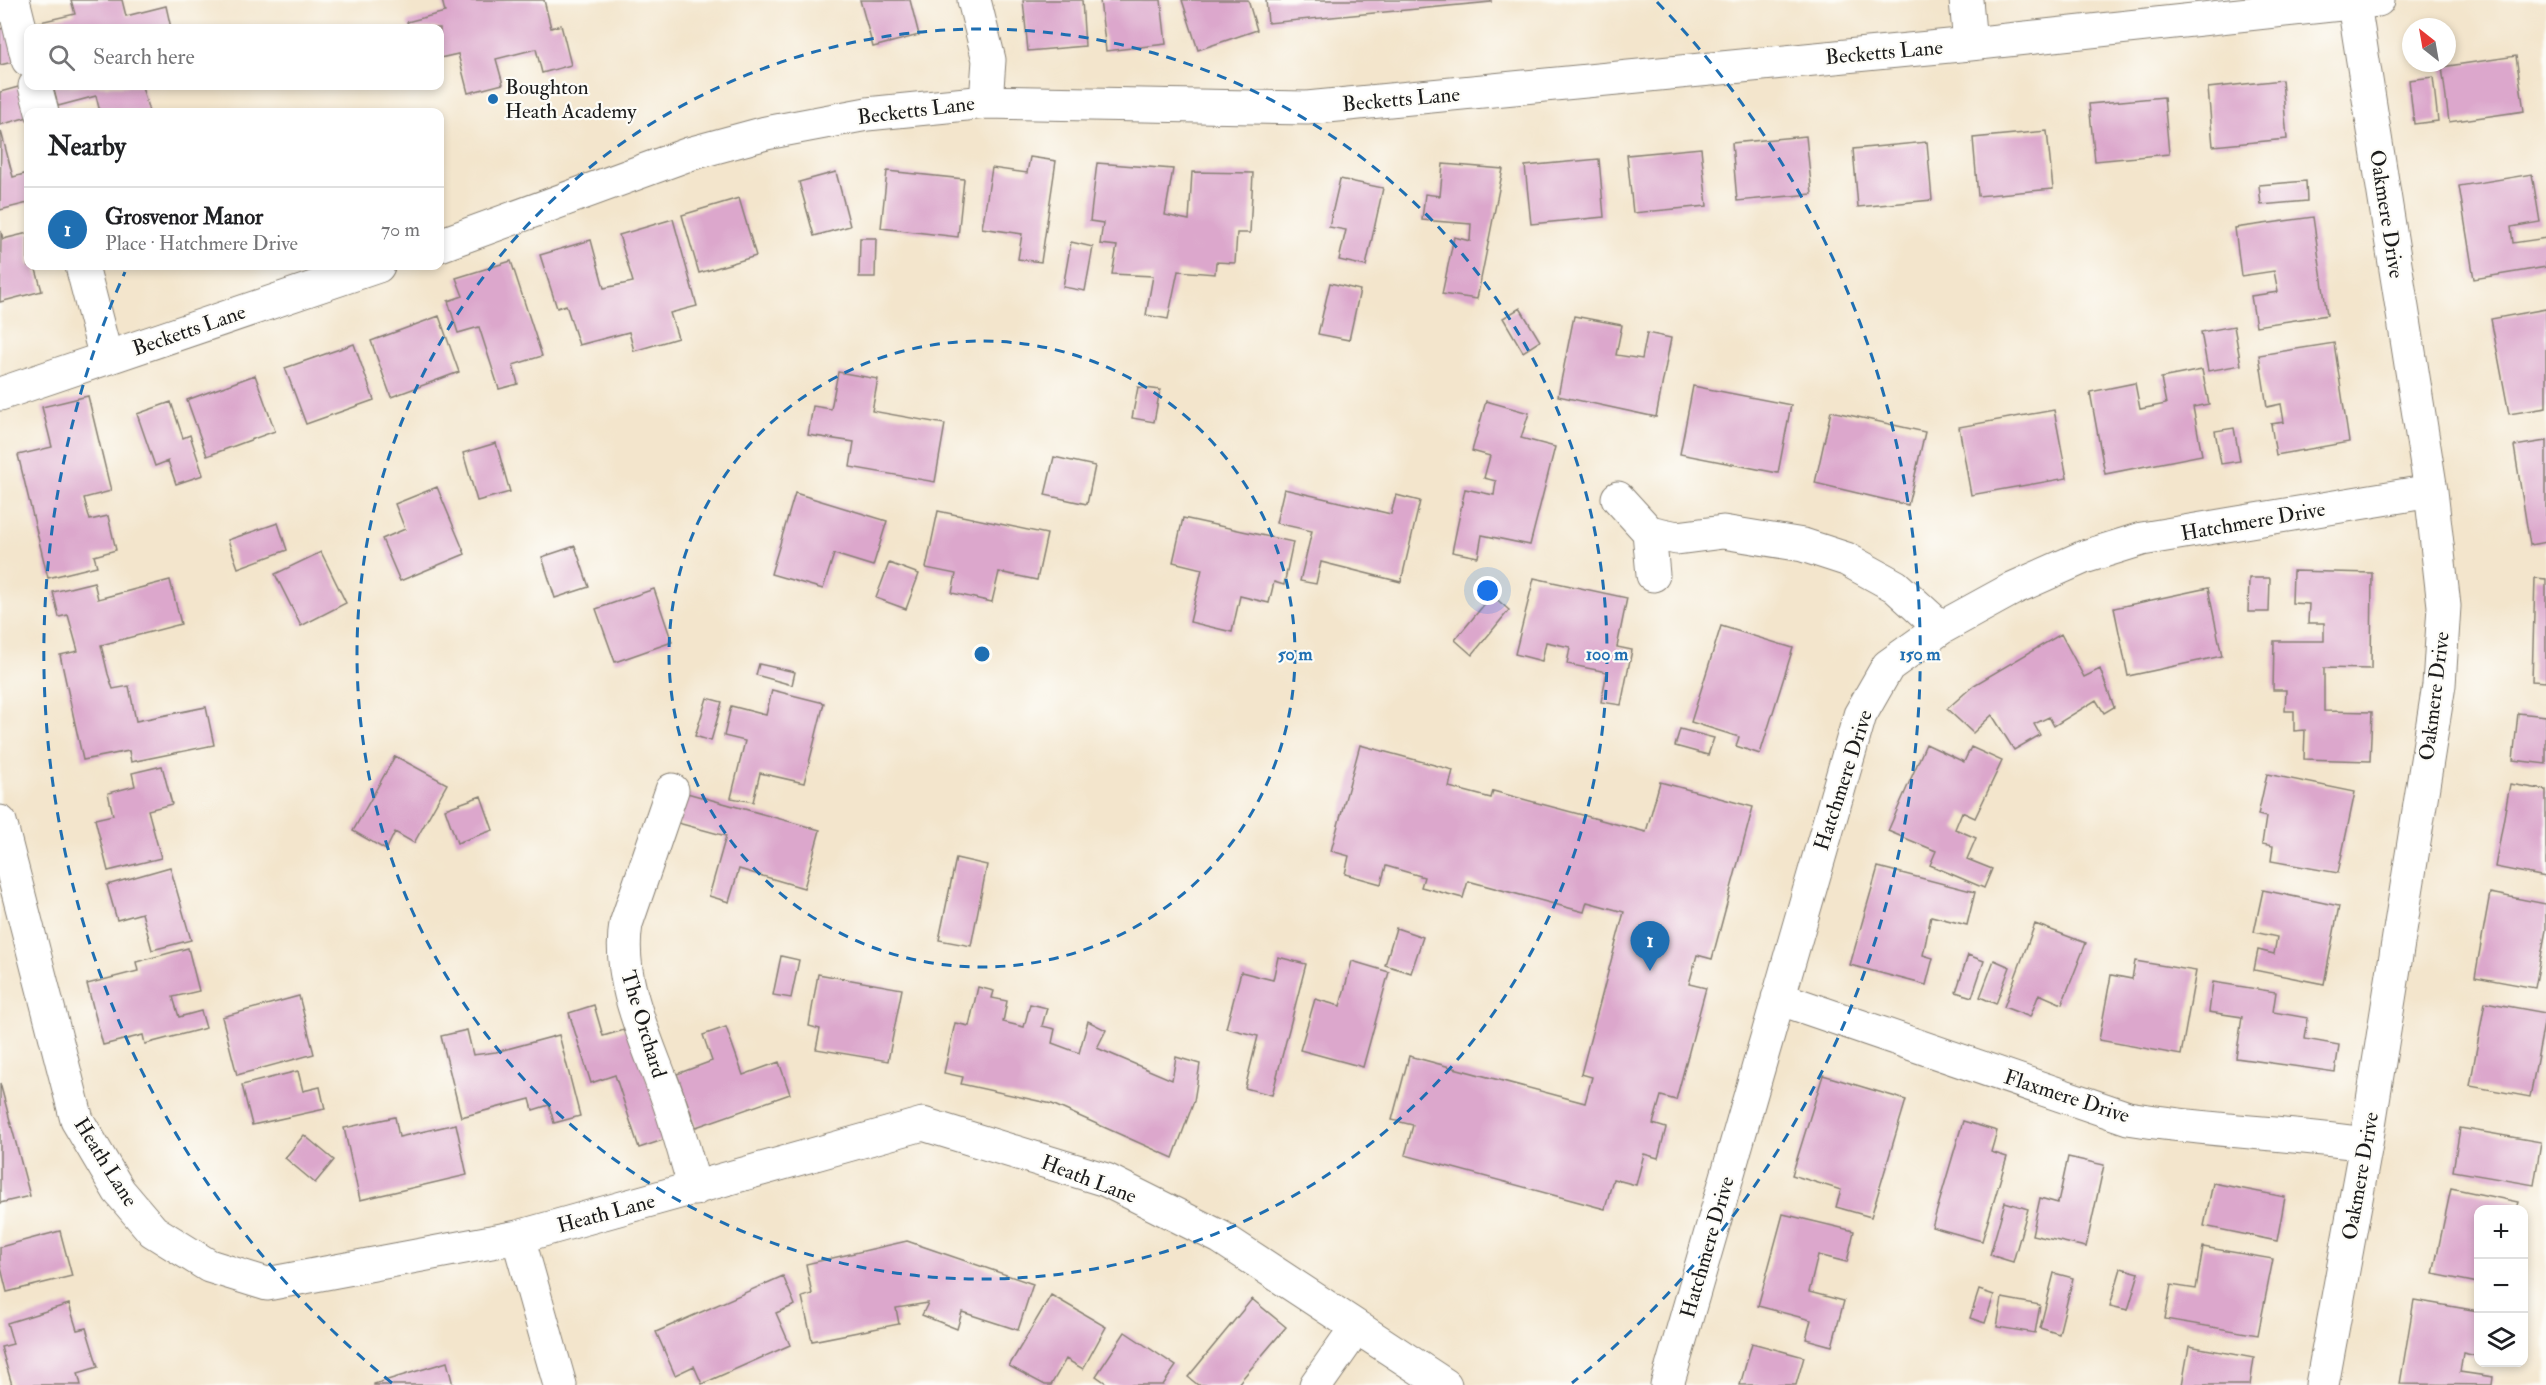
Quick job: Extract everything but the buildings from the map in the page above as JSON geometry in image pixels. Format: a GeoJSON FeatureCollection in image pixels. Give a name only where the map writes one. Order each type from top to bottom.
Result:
{"type":"FeatureCollection","features":[{"type":"Feature","properties":{"kind":"street"},"geometry":{"type":"LineString","coordinates":[[13,0],[24,44]]}},
{"type":"Feature","properties":{"kind":"street"},"geometry":{"type":"LineString","coordinates":[[974,0],[989,60],[986,102]]}},
{"type":"Feature","properties":{"kind":"street"},"geometry":{"type":"LineString","coordinates":[[1966,0],[1970,44]]}},
{"type":"Feature","properties":{"kind":"street","name":"Becketts Lane"},"geometry":{"type":"LineString","coordinates":[[444,244],[689,154],[766,134],[867,114],[986,102],[1307,108],[1970,44],[2366,2]]}},
{"type":"Feature","properties":{"kind":"street","name":"Oakmere Drive"},"geometry":{"type":"LineString","coordinates":[[2322,1385],[2366,1144],[2439,685],[2444,606],[2431,491],[2366,2]]}},
{"type":"Feature","properties":{"kind":"street"},"geometry":{"type":"LineString","coordinates":[[36,90],[41,108]]}},
{"type":"Feature","properties":{"kind":"street"},"geometry":{"type":"LineString","coordinates":[[83,270],[105,358]]}},
{"type":"Feature","properties":{"kind":"street","name":"Becketts Lane"},"geometry":{"type":"LineString","coordinates":[[0,394],[366,270]]}},
{"type":"Feature","properties":{"kind":"street","name":"Hatchmere Drive"},"geometry":{"type":"LineString","coordinates":[[1667,1385],[1860,715],[1888,666],[1941,627],[2013,588],[2085,557],[2142,539],[2431,491]]}},
{"type":"Feature","properties":{"kind":"street"},"geometry":{"type":"LineString","coordinates":[[1618,498],[1649,532],[1677,538],[1723,532],[1803,544],[1846,559],[1894,586],[1941,627]]}},
{"type":"Feature","properties":{"kind":"street"},"geometry":{"type":"LineString","coordinates":[[1649,532],[1653,575]]}},
{"type":"Feature","properties":{"kind":"street","name":"The Orchard"},"geometry":{"type":"LineString","coordinates":[[672,790],[626,924],[622,946],[628,981],[695,1189]]}},
{"type":"Feature","properties":{"kind":"street","name":"Heath Lane"},"geometry":{"type":"LineString","coordinates":[[0,822],[5,866],[77,1120],[119,1191],[153,1231],[209,1266],[267,1284],[518,1237],[923,1124],[1106,1180],[1220,1237],[1445,1385]]}},
{"type":"Feature","properties":{"kind":"street","name":"Flaxmere Drive"},"geometry":{"type":"LineString","coordinates":[[1778,998],[2128,1118],[2189,1128],[2294,1134],[2366,1144]]}},
{"type":"Feature","properties":{"kind":"street"},"geometry":{"type":"LineString","coordinates":[[518,1237],[561,1385]]}},
{"type":"Feature","properties":{"kind":"street"},"geometry":{"type":"LineString","coordinates":[[1316,1385],[1356,1328]]}},
{"type":"Feature","properties":{"kind":"place","name":"Boughton Heath Academy"},"geometry":{"type":"Point","coordinates":[493,99]}},
{"type":"Feature","properties":{"kind":"place","name":"Grosvenor Manor"},"geometry":{"type":"Point","coordinates":[1650,971]}}]}
